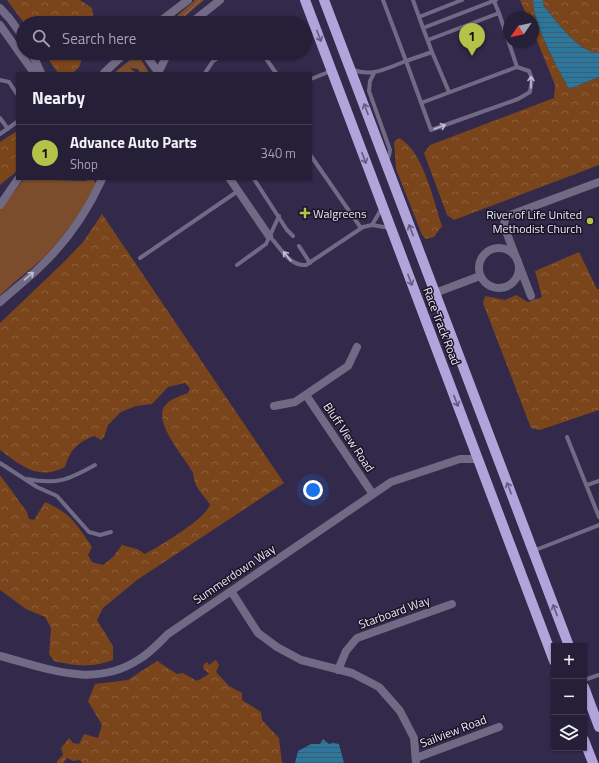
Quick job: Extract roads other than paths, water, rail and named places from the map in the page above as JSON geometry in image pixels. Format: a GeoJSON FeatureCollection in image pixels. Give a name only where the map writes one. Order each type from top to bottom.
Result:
{"type":"FeatureCollection","features":[{"type":"Feature","properties":{"kind":"main road","name":"Race Track Road"},"geometry":{"type":"LineString","coordinates":[[305,0],[311,16]]}},
{"type":"Feature","properties":{"kind":"main road","name":"Race Track Road"},"geometry":{"type":"LineString","coordinates":[[324,0],[567,643]]}},
{"type":"Feature","properties":{"kind":"main road","name":"Race Track Road"},"geometry":{"type":"LineString","coordinates":[[312,18],[551,653]]}},
{"type":"Feature","properties":{"kind":"main road"},"geometry":{"type":"LineString","coordinates":[[418,300],[435,293]]}},
{"type":"Feature","properties":{"kind":"main road"},"geometry":{"type":"LineString","coordinates":[[587,695],[599,727]]}},
{"type":"Feature","properties":{"kind":"main road"},"geometry":{"type":"LineString","coordinates":[[587,748],[593,763]]}},
{"type":"Feature","properties":{"kind":"street"},"geometry":{"type":"LineString","coordinates":[[167,16],[188,0]]}},
{"type":"Feature","properties":{"kind":"street"},"geometry":{"type":"LineString","coordinates":[[200,16],[220,0]]}},
{"type":"Feature","properties":{"kind":"street"},"geometry":{"type":"LineString","coordinates":[[0,8],[16,28]]}},
{"type":"Feature","properties":{"kind":"street"},"geometry":{"type":"LineString","coordinates":[[0,25],[16,48]]}},
{"type":"Feature","properties":{"kind":"street"},"geometry":{"type":"LineString","coordinates":[[8,37],[16,35]]}},
{"type":"Feature","properties":{"kind":"street"},"geometry":{"type":"LineString","coordinates":[[25,60],[33,72]]}},
{"type":"Feature","properties":{"kind":"street"},"geometry":{"type":"LineString","coordinates":[[35,60],[41,72]]}},
{"type":"Feature","properties":{"kind":"street"},"geometry":{"type":"LineString","coordinates":[[105,72],[118,60]]}},
{"type":"Feature","properties":{"kind":"street"},"geometry":{"type":"LineString","coordinates":[[149,60],[157,72]]}},
{"type":"Feature","properties":{"kind":"street"},"geometry":{"type":"LineString","coordinates":[[158,72],[164,60]]}},
{"type":"Feature","properties":{"kind":"street"},"geometry":{"type":"LineString","coordinates":[[0,204],[17,180]]}},
{"type":"Feature","properties":{"kind":"street"},"geometry":{"type":"LineString","coordinates":[[0,302],[41,266],[63,243],[85,213],[102,180]]}},
{"type":"Feature","properties":{"kind":"street"},"geometry":{"type":"LineString","coordinates":[[233,180],[269,236]]}},
{"type":"Feature","properties":{"kind":"street"},"geometry":{"type":"LineString","coordinates":[[531,296],[504,226],[504,221],[508,216],[599,182]]}},
{"type":"Feature","properties":{"kind":"street"},"geometry":{"type":"LineString","coordinates":[[495,248],[507,249],[518,261],[518,276],[514,282],[505,287],[496,288],[489,286],[480,276],[478,269],[481,260],[487,252],[495,248]]}},
{"type":"Feature","properties":{"kind":"street"},"geometry":{"type":"LineString","coordinates":[[435,293],[480,276]]}},
{"type":"Feature","properties":{"kind":"street"},"geometry":{"type":"LineString","coordinates":[[274,406],[295,402],[348,366],[357,347]]}},
{"type":"Feature","properties":{"kind":"street","name":"Bluff View Road"},"geometry":{"type":"LineString","coordinates":[[306,395],[372,493]]}},
{"type":"Feature","properties":{"kind":"street","name":"Summerdown Way"},"geometry":{"type":"LineString","coordinates":[[0,656],[67,674],[88,676],[104,675],[139,660],[168,634],[372,493],[391,482],[460,459],[478,459]]}},
{"type":"Feature","properties":{"kind":"street"},"geometry":{"type":"LineString","coordinates":[[231,591],[258,633],[277,647],[301,660],[352,674],[379,687],[400,711],[414,738],[416,761]]}},
{"type":"Feature","properties":{"kind":"street","name":"Starboard Way"},"geometry":{"type":"LineString","coordinates":[[338,670],[346,651],[357,638],[452,604]]}},
{"type":"Feature","properties":{"kind":"street","name":"Sailview Road"},"geometry":{"type":"LineString","coordinates":[[416,761],[499,727]]}},
{"type":"Feature","properties":{"kind":"lane"},"geometry":{"type":"LineString","coordinates":[[384,0],[421,103],[431,130],[518,99],[530,92],[532,79],[529,71],[517,67],[421,103]]}},
{"type":"Feature","properties":{"kind":"lane"},"geometry":{"type":"LineString","coordinates":[[413,0],[432,52],[450,92]]}},
{"type":"Feature","properties":{"kind":"lane"},"geometry":{"type":"LineString","coordinates":[[419,17],[462,0]]}},
{"type":"Feature","properties":{"kind":"lane"},"geometry":{"type":"LineString","coordinates":[[423,28],[495,0],[517,67]]}},
{"type":"Feature","properties":{"kind":"lane"},"geometry":{"type":"LineString","coordinates":[[428,40],[499,13]]}},
{"type":"Feature","properties":{"kind":"lane"},"geometry":{"type":"LineString","coordinates":[[350,69],[361,73],[374,73],[432,52]]}},
{"type":"Feature","properties":{"kind":"lane"},"geometry":{"type":"LineString","coordinates":[[205,72],[216,60]]}},
{"type":"Feature","properties":{"kind":"lane"},"geometry":{"type":"LineString","coordinates":[[267,60],[275,72]]}},
{"type":"Feature","properties":{"kind":"lane"},"geometry":{"type":"LineString","coordinates":[[312,79],[332,71]]}},
{"type":"Feature","properties":{"kind":"lane"},"geometry":{"type":"LineString","coordinates":[[374,73],[370,81],[369,91],[390,150],[386,162]]}},
{"type":"Feature","properties":{"kind":"lane"},"geometry":{"type":"LineString","coordinates":[[0,80],[9,82],[16,92]]}},
{"type":"Feature","properties":{"kind":"lane"},"geometry":{"type":"LineString","coordinates":[[0,118],[8,129]]}},
{"type":"Feature","properties":{"kind":"lane"},"geometry":{"type":"LineString","coordinates":[[0,134],[16,123]]}},
{"type":"Feature","properties":{"kind":"lane"},"geometry":{"type":"LineString","coordinates":[[312,157],[361,228]]}},
{"type":"Feature","properties":{"kind":"lane"},"geometry":{"type":"LineString","coordinates":[[255,180],[292,237]]}},
{"type":"Feature","properties":{"kind":"lane"},"geometry":{"type":"LineString","coordinates":[[140,258],[239,191]]}},
{"type":"Feature","properties":{"kind":"lane"},"geometry":{"type":"LineString","coordinates":[[372,225],[383,206]]}},
{"type":"Feature","properties":{"kind":"lane"},"geometry":{"type":"LineString","coordinates":[[237,265],[266,244],[279,216]]}},
{"type":"Feature","properties":{"kind":"lane"},"geometry":{"type":"LineString","coordinates":[[269,236],[295,264],[310,263],[361,228],[372,225],[391,228]]}},
{"type":"Feature","properties":{"kind":"lane"},"geometry":{"type":"LineString","coordinates":[[298,247],[310,263]]}},
{"type":"Feature","properties":{"kind":"lane"},"geometry":{"type":"LineString","coordinates":[[567,437],[599,517]]}},
{"type":"Feature","properties":{"kind":"lane"},"geometry":{"type":"LineString","coordinates":[[0,463],[37,487],[57,496],[89,532],[100,535],[111,532]]}},
{"type":"Feature","properties":{"kind":"lane"},"geometry":{"type":"LineString","coordinates":[[24,479],[44,483],[69,479],[95,465]]}},
{"type":"Feature","properties":{"kind":"lane"},"geometry":{"type":"LineString","coordinates":[[587,486],[599,481]]}},
{"type":"Feature","properties":{"kind":"lane"},"geometry":{"type":"LineString","coordinates":[[533,551],[599,525]]}},
{"type":"Feature","properties":{"kind":"lane"},"geometry":{"type":"LineString","coordinates":[[586,679],[599,674]]}},
{"type":"Feature","properties":{"kind":"water"},"geometry":{"type":"Polygon","coordinates":[[[533,0],[543,0],[543,5],[575,42],[591,52],[599,53],[599,77],[569,89],[541,33],[539,27],[539,12],[535,12],[533,0]]]}},
{"type":"Feature","properties":{"kind":"water"},"geometry":{"type":"Polygon","coordinates":[[[323,739],[329,744],[339,744],[344,763],[295,763],[298,751],[311,744],[320,744],[323,739]]]}},
{"type":"Feature","properties":{"kind":"place","name":"Advance Auto Parts"},"geometry":{"type":"Point","coordinates":[472,56]}},
{"type":"Feature","properties":{"kind":"place","name":"Walgreens"},"geometry":{"type":"Point","coordinates":[305,213]}},
{"type":"Feature","properties":{"kind":"place","name":"River of Life United Methodist Church"},"geometry":{"type":"Point","coordinates":[590,221]}}]}
